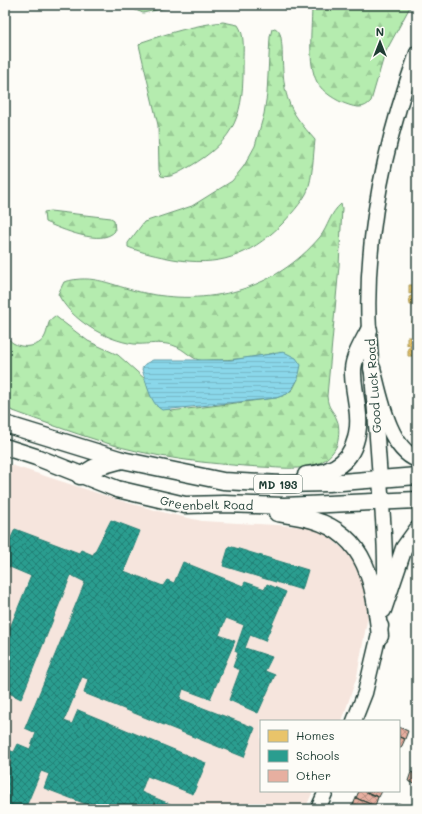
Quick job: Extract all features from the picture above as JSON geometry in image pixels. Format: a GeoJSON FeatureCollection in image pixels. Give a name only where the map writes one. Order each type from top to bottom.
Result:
{"type":"FeatureCollection","features":[{"type":"Feature","properties":{"kind":"main road","name":"Good Luck Road"},"geometry":{"type":"LineString","coordinates":[[354,720],[365,693],[380,636],[385,568],[382,501],[369,330],[369,275],[372,231],[391,135],[417,53]]}},
{"type":"Feature","properties":{"kind":"main road"},"geometry":{"type":"LineString","coordinates":[[176,472],[282,476],[322,474],[344,463],[355,442],[358,426],[353,370],[355,360],[369,330]]}},
{"type":"Feature","properties":{"kind":"main road"},"geometry":{"type":"LineString","coordinates":[[372,368],[388,425],[400,444],[413,458],[417,459]]}},
{"type":"Feature","properties":{"kind":"main road","name":"Greenbelt Road"},"geometry":{"type":"LineString","coordinates":[[5,424],[122,460],[223,481],[282,484],[329,483],[417,476]]}},
{"type":"Feature","properties":{"kind":"main road","name":"Greenbelt Road"},"geometry":{"type":"LineString","coordinates":[[5,447],[36,457],[80,476],[117,489],[185,505],[224,504],[284,506],[417,500]]}},
{"type":"Feature","properties":{"kind":"main road"},"geometry":{"type":"LineString","coordinates":[[80,476],[93,468],[122,460]]}},
{"type":"Feature","properties":{"kind":"main road"},"geometry":{"type":"LineString","coordinates":[[224,504],[313,520],[330,527],[346,538],[354,547],[371,578],[380,636]]}},
{"type":"Feature","properties":{"kind":"main road"},"geometry":{"type":"LineString","coordinates":[[383,610],[404,548],[417,530]]}},
{"type":"Feature","properties":{"kind":"main road"},"geometry":{"type":"LineString","coordinates":[[318,809],[326,792]]}},
{"type":"Feature","properties":{"kind":"shaded area"},"geometry":{"type":"Polygon","coordinates":[[[5,463],[125,502],[202,521],[312,527],[325,533],[351,556],[366,588],[369,610],[357,676],[342,720],[260,720],[260,792],[313,792],[305,809],[5,809],[5,463]]]}},
{"type":"Feature","properties":{"kind":"green space"},"geometry":{"type":"Polygon","coordinates":[[[123,5],[178,5],[143,13],[123,5]]]}},
{"type":"Feature","properties":{"kind":"green space"},"geometry":{"type":"Polygon","coordinates":[[[312,5],[411,5],[385,53],[371,101],[363,107],[338,101],[326,93],[317,82],[311,55],[312,5]]]}},
{"type":"Feature","properties":{"kind":"green space"},"geometry":{"type":"Polygon","coordinates":[[[223,22],[238,25],[243,38],[242,95],[239,110],[234,123],[218,146],[205,157],[176,174],[165,177],[161,176],[159,170],[158,125],[139,45],[142,42],[182,30],[223,22]]]}},
{"type":"Feature","properties":{"kind":"green space"},"geometry":{"type":"Polygon","coordinates":[[[275,28],[281,36],[284,84],[289,102],[298,119],[315,140],[310,180],[307,192],[302,200],[284,222],[269,236],[257,245],[232,257],[204,262],[189,261],[173,259],[128,247],[128,243],[144,222],[192,206],[232,181],[244,166],[255,146],[264,114],[267,94],[270,37],[272,29],[275,28]]]}},
{"type":"Feature","properties":{"kind":"green space"},"geometry":{"type":"Polygon","coordinates":[[[341,204],[339,266],[327,396],[328,404],[339,426],[339,434],[336,447],[330,456],[322,462],[303,468],[282,468],[241,466],[161,456],[122,448],[5,408],[5,334],[10,341],[17,345],[34,345],[42,341],[46,335],[50,320],[55,316],[88,341],[118,355],[145,379],[149,391],[171,411],[276,398],[287,394],[293,389],[298,379],[274,353],[227,360],[199,360],[173,345],[159,343],[134,344],[123,342],[101,333],[80,320],[71,312],[58,294],[64,282],[85,279],[103,281],[140,292],[165,296],[190,297],[215,295],[238,290],[261,282],[282,270],[302,255],[320,237],[334,212],[341,204]]]}},
{"type":"Feature","properties":{"kind":"green space"},"geometry":{"type":"Polygon","coordinates":[[[50,211],[111,218],[114,220],[115,231],[109,235],[101,237],[91,237],[61,229],[45,222],[44,212],[50,211]]]}},
{"type":"Feature","properties":{"kind":"water"},"geometry":{"type":"Polygon","coordinates":[[[284,352],[296,358],[301,365],[298,379],[292,389],[287,394],[276,398],[162,410],[151,398],[142,369],[145,364],[153,360],[231,360],[284,352]]]}},
{"type":"Feature","properties":{"kind":"building: Homes"},"geometry":{"type":"Polygon","coordinates":[[[414,269],[417,269],[417,320],[415,305],[410,305],[409,297],[412,296],[412,293],[409,294],[409,285],[414,285],[414,269]]]}},
{"type":"Feature","properties":{"kind":"building: Homes"},"geometry":{"type":"Polygon","coordinates":[[[416,320],[417,371],[414,371],[414,356],[408,356],[408,348],[410,348],[410,345],[407,345],[407,337],[413,337],[412,321],[416,320]]]}},
{"type":"Feature","properties":{"kind":"building: Schools"},"geometry":{"type":"Polygon","coordinates":[[[111,520],[140,531],[124,571],[163,586],[167,580],[174,583],[183,562],[243,586],[245,582],[265,589],[267,584],[286,592],[265,641],[250,635],[245,648],[272,657],[265,671],[275,675],[258,713],[229,700],[240,670],[233,667],[238,653],[235,651],[244,625],[226,618],[219,635],[235,641],[210,699],[183,689],[180,699],[255,728],[244,757],[84,693],[88,679],[82,677],[64,721],[72,724],[78,710],[206,763],[193,794],[147,776],[141,792],[182,809],[99,809],[44,788],[49,774],[41,771],[25,809],[5,809],[5,777],[12,759],[5,756],[5,749],[14,752],[18,744],[30,749],[36,733],[25,728],[85,582],[71,575],[21,699],[5,691],[5,640],[31,576],[5,565],[5,551],[15,529],[79,553],[81,550],[93,555],[111,520]]]}},
{"type":"Feature","properties":{"kind":"building: Schools"},"geometry":{"type":"Polygon","coordinates":[[[229,546],[308,570],[302,590],[223,566],[229,546]]]}},
{"type":"Feature","properties":{"kind":"building: Other"},"geometry":{"type":"Polygon","coordinates":[[[400,727],[408,731],[405,739],[400,737],[400,727]]]}},
{"type":"Feature","properties":{"kind":"building: Other"},"geometry":{"type":"Polygon","coordinates":[[[400,737],[405,739],[400,748],[400,737]]]}},
{"type":"Feature","properties":{"kind":"building: Other"},"geometry":{"type":"Polygon","coordinates":[[[411,772],[417,775],[417,785],[408,781],[411,772]]]}},
{"type":"Feature","properties":{"kind":"building: Other"},"geometry":{"type":"Polygon","coordinates":[[[359,792],[366,792],[378,797],[375,806],[356,798],[359,792]]]}},
{"type":"Feature","properties":{"kind":"building: Other"},"geometry":{"type":"Polygon","coordinates":[[[366,792],[382,792],[379,797],[366,792]]]}},
{"type":"Feature","properties":{"kind":"building: Other"},"geometry":{"type":"Polygon","coordinates":[[[356,798],[375,806],[373,809],[358,809],[352,807],[356,798]]]}},
{"type":"Feature","properties":{"kind":"building: Other"},"geometry":{"type":"Polygon","coordinates":[[[398,803],[407,807],[406,809],[396,809],[398,803]]]}}]}
